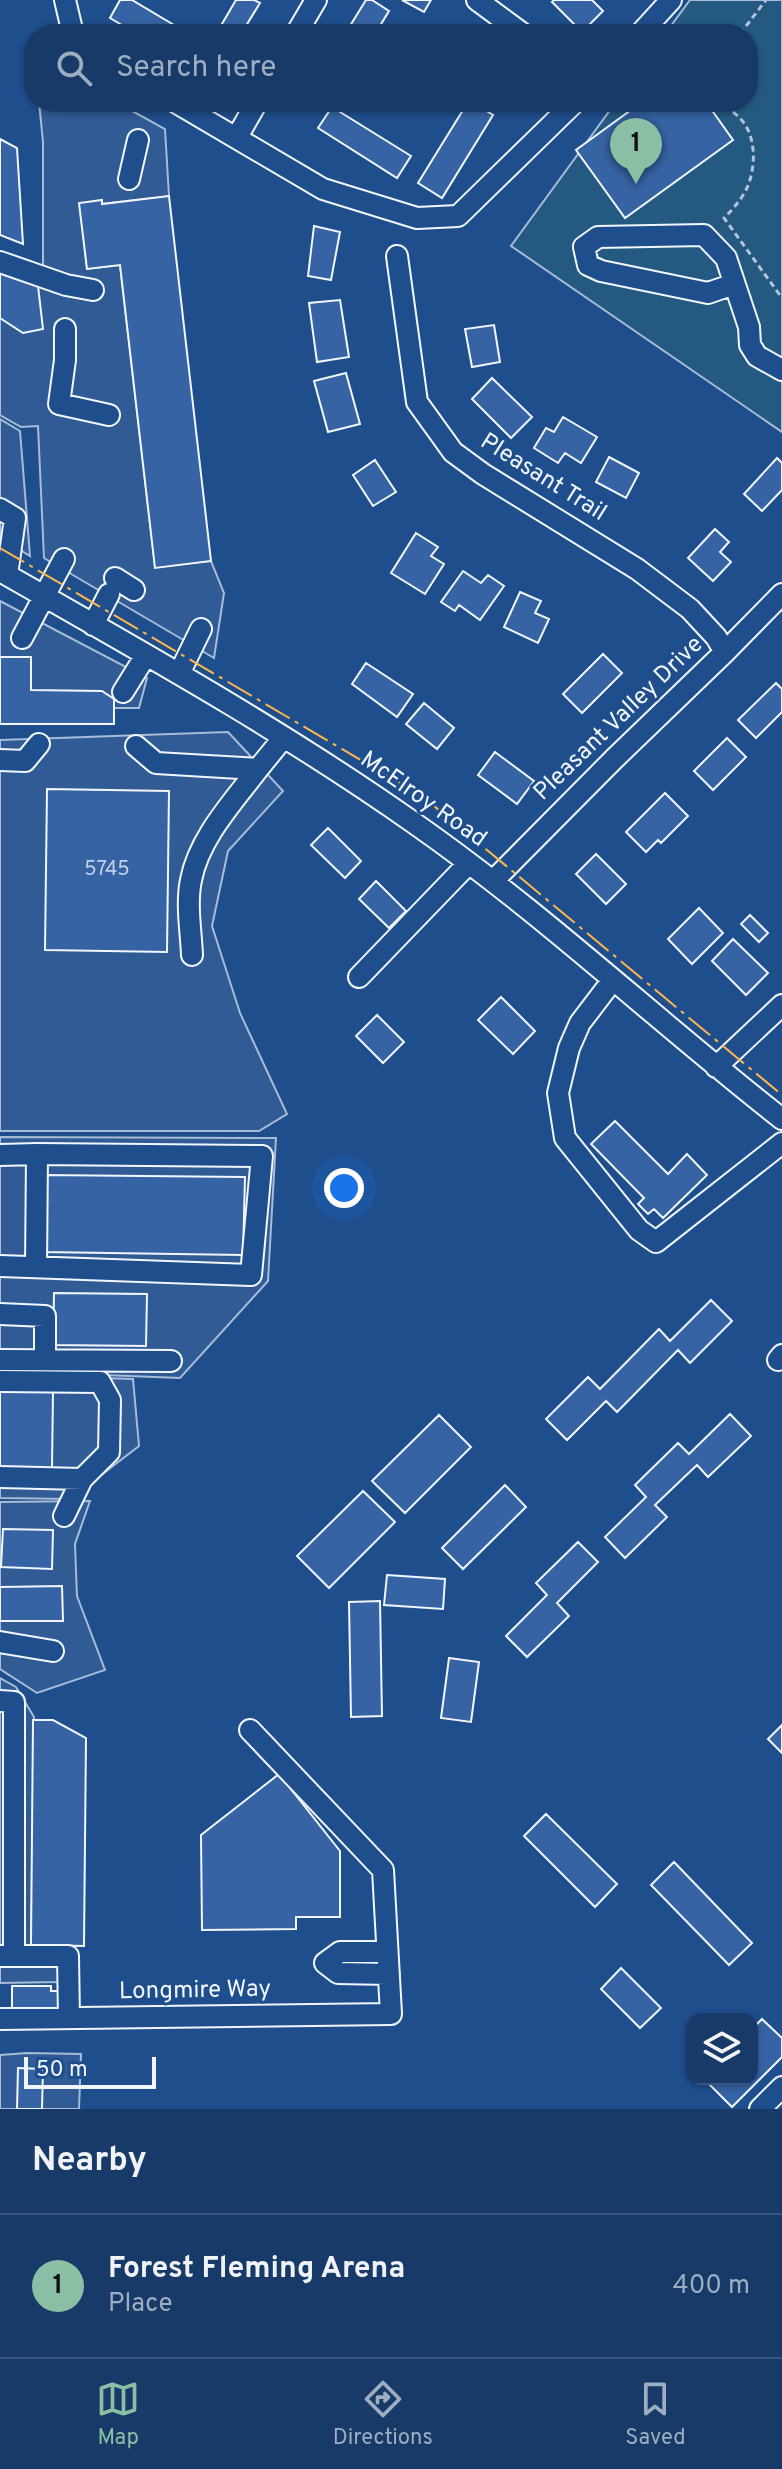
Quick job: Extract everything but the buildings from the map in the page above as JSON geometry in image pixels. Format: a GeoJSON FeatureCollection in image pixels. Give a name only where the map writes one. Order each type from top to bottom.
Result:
{"type":"FeatureCollection","features":[{"type":"Feature","properties":{"kind":"street"},"geometry":{"type":"LineString","coordinates":[[65,0],[71,24]]}},
{"type":"Feature","properties":{"kind":"street"},"geometry":{"type":"LineString","coordinates":[[302,24],[316,0]]}},
{"type":"Feature","properties":{"kind":"street"},"geometry":{"type":"LineString","coordinates":[[477,0],[509,24]]}},
{"type":"Feature","properties":{"kind":"street"},"geometry":{"type":"LineString","coordinates":[[649,24],[671,0]]}},
{"type":"Feature","properties":{"kind":"street"},"geometry":{"type":"LineString","coordinates":[[193,112],[323,189],[417,218],[458,216],[565,112]]}},
{"type":"Feature","properties":{"kind":"street"},"geometry":{"type":"LineString","coordinates":[[237,137],[251,112]]}},
{"type":"Feature","properties":{"kind":"street"},"geometry":{"type":"LineString","coordinates":[[129,179],[138,140]]}},
{"type":"Feature","properties":{"kind":"street"},"geometry":{"type":"LineString","coordinates":[[734,284],[708,293],[601,271],[588,265],[584,247],[598,237],[704,235],[726,258],[749,327],[750,345],[757,356],[782,370]]}},
{"type":"Feature","properties":{"kind":"street","name":"Pleasant Trail"},"geometry":{"type":"LineString","coordinates":[[397,256],[417,402],[453,452],[483,474],[637,569],[690,609],[716,637],[725,652]]}},
{"type":"Feature","properties":{"kind":"street"},"geometry":{"type":"LineString","coordinates":[[0,262],[66,285],[93,290]]}},
{"type":"Feature","properties":{"kind":"street"},"geometry":{"type":"LineString","coordinates":[[65,329],[65,360],[59,404],[109,415]]}},
{"type":"Feature","properties":{"kind":"street"},"geometry":{"type":"LineString","coordinates":[[0,509],[15,518],[3,573]]}},
{"type":"Feature","properties":{"kind":"street"},"geometry":{"type":"LineString","coordinates":[[22,638],[64,559]]}},
{"type":"Feature","properties":{"kind":"street","name":"McElroy Road"},"geometry":{"type":"LineString","coordinates":[[3,573],[284,737],[414,822],[493,881],[782,1119]]}},
{"type":"Feature","properties":{"kind":"street"},"geometry":{"type":"LineString","coordinates":[[93,625],[112,586],[134,590]]}},
{"type":"Feature","properties":{"kind":"street","name":"Pleasant Valley Drive"},"geometry":{"type":"LineString","coordinates":[[493,881],[782,594]]}},
{"type":"Feature","properties":{"kind":"street"},"geometry":{"type":"LineString","coordinates":[[179,674],[201,629]]}},
{"type":"Feature","properties":{"kind":"street"},"geometry":{"type":"LineString","coordinates":[[123,692],[146,655]]}},
{"type":"Feature","properties":{"kind":"street"},"geometry":{"type":"LineString","coordinates":[[192,955],[191,879],[200,853],[213,829],[284,737]]}},
{"type":"Feature","properties":{"kind":"street"},"geometry":{"type":"LineString","coordinates":[[0,760],[25,761],[39,744]]}},
{"type":"Feature","properties":{"kind":"street"},"geometry":{"type":"LineString","coordinates":[[136,746],[156,763],[258,769]]}},
{"type":"Feature","properties":{"kind":"street"},"geometry":{"type":"LineString","coordinates":[[359,977],[469,863]]}},
{"type":"Feature","properties":{"kind":"street"},"geometry":{"type":"LineString","coordinates":[[612,981],[580,1023],[569,1048],[558,1093],[565,1138],[639,1230],[656,1242],[782,1143]]}},
{"type":"Feature","properties":{"kind":"street"},"geometry":{"type":"LineString","coordinates":[[716,1067],[782,1005]]}},
{"type":"Feature","properties":{"kind":"street"},"geometry":{"type":"LineString","coordinates":[[36,1267],[37,1154]]}},
{"type":"Feature","properties":{"kind":"street"},"geometry":{"type":"LineString","coordinates":[[0,1155],[262,1156],[251,1275],[0,1266]]}},
{"type":"Feature","properties":{"kind":"street"},"geometry":{"type":"LineString","coordinates":[[0,1314],[45,1316],[45,1359]]}},
{"type":"Feature","properties":{"kind":"street"},"geometry":{"type":"LineString","coordinates":[[0,1360],[171,1361]]}},
{"type":"Feature","properties":{"kind":"street"},"geometry":{"type":"LineString","coordinates":[[0,1381],[100,1382],[110,1400],[109,1452],[82,1479],[64,1516]]}},
{"type":"Feature","properties":{"kind":"street"},"geometry":{"type":"LineString","coordinates":[[0,1477],[82,1479]]}},
{"type":"Feature","properties":{"kind":"street"},"geometry":{"type":"LineString","coordinates":[[0,1642],[53,1651]]}},
{"type":"Feature","properties":{"kind":"street"},"geometry":{"type":"LineString","coordinates":[[0,1701],[14,1702],[8,1750],[7,1956],[68,1956],[69,2018]]}},
{"type":"Feature","properties":{"kind":"street"},"geometry":{"type":"LineString","coordinates":[[250,1730],[383,1870],[389,1974],[338,1973],[325,1963],[340,1952],[387,1952]]}},
{"type":"Feature","properties":{"kind":"street","name":"Longmire Way"},"geometry":{"type":"LineString","coordinates":[[0,2019],[391,2014],[389,1974]]}},
{"type":"Feature","properties":{"kind":"street"},"geometry":{"type":"LineString","coordinates":[[760,2109],[782,2087]]}},
{"type":"Feature","properties":{"kind":"path"},"geometry":{"type":"LineString","coordinates":[[748,24],[766,0]]}},
{"type":"Feature","properties":{"kind":"path"},"geometry":{"type":"LineString","coordinates":[[734,112],[749,132],[753,151],[752,172],[739,202],[724,218],[782,298]]}},
{"type":"Feature","properties":{"kind":"shaded area"},"geometry":{"type":"Polygon","coordinates":[[[690,0],[782,0],[782,432],[511,246],[609,112],[758,112],[758,24],[672,24],[690,0]]]}},
{"type":"Feature","properties":{"kind":"shaded area"},"geometry":{"type":"Polygon","coordinates":[[[40,112],[134,112],[165,129],[169,196],[80,204],[87,269],[120,265],[155,567],[211,561],[224,593],[214,658],[44,558],[38,426],[21,427],[0,415],[0,253],[43,268],[43,142],[40,112]]]}},
{"type":"Feature","properties":{"kind":"shaded area"},"geometry":{"type":"Polygon","coordinates":[[[0,419],[20,431],[30,556],[0,537],[0,419]]]}},
{"type":"Feature","properties":{"kind":"shaded area"},"geometry":{"type":"Polygon","coordinates":[[[0,601],[147,678],[139,708],[114,708],[31,690],[0,657],[0,601]]]}},
{"type":"Feature","properties":{"kind":"shaded area"},"geometry":{"type":"Polygon","coordinates":[[[228,732],[283,791],[228,851],[212,926],[240,1013],[287,1114],[259,1131],[0,1131],[0,740],[228,732]]]}},
{"type":"Feature","properties":{"kind":"shaded area"},"geometry":{"type":"Polygon","coordinates":[[[0,1137],[276,1138],[268,1281],[180,1378],[0,1371],[0,1137]]]}},
{"type":"Feature","properties":{"kind":"shaded area"},"geometry":{"type":"Polygon","coordinates":[[[0,1375],[133,1379],[139,1446],[70,1499],[0,1498],[0,1375]]]}},
{"type":"Feature","properties":{"kind":"shaded area"},"geometry":{"type":"Polygon","coordinates":[[[90,1501],[75,1544],[77,1596],[105,1670],[37,1693],[0,1669],[0,1502],[90,1501]]]}},
{"type":"Feature","properties":{"kind":"shaded area"},"geometry":{"type":"Polygon","coordinates":[[[0,1678],[16,1687],[34,1717],[31,1945],[59,1945],[58,1982],[0,1983],[0,1678]]]}},
{"type":"Feature","properties":{"kind":"shaded area"},"geometry":{"type":"Polygon","coordinates":[[[81,2054],[79,2109],[0,2109],[0,2055],[81,2054]]]}},
{"type":"Feature","properties":{"kind":"power"},"geometry":{"type":"LineString","coordinates":[[0,548],[422,796],[782,1095]]}},
{"type":"Feature","properties":{"kind":"place","name":"Forest Fleming Arena"},"geometry":{"type":"Point","coordinates":[636,184]}}]}
